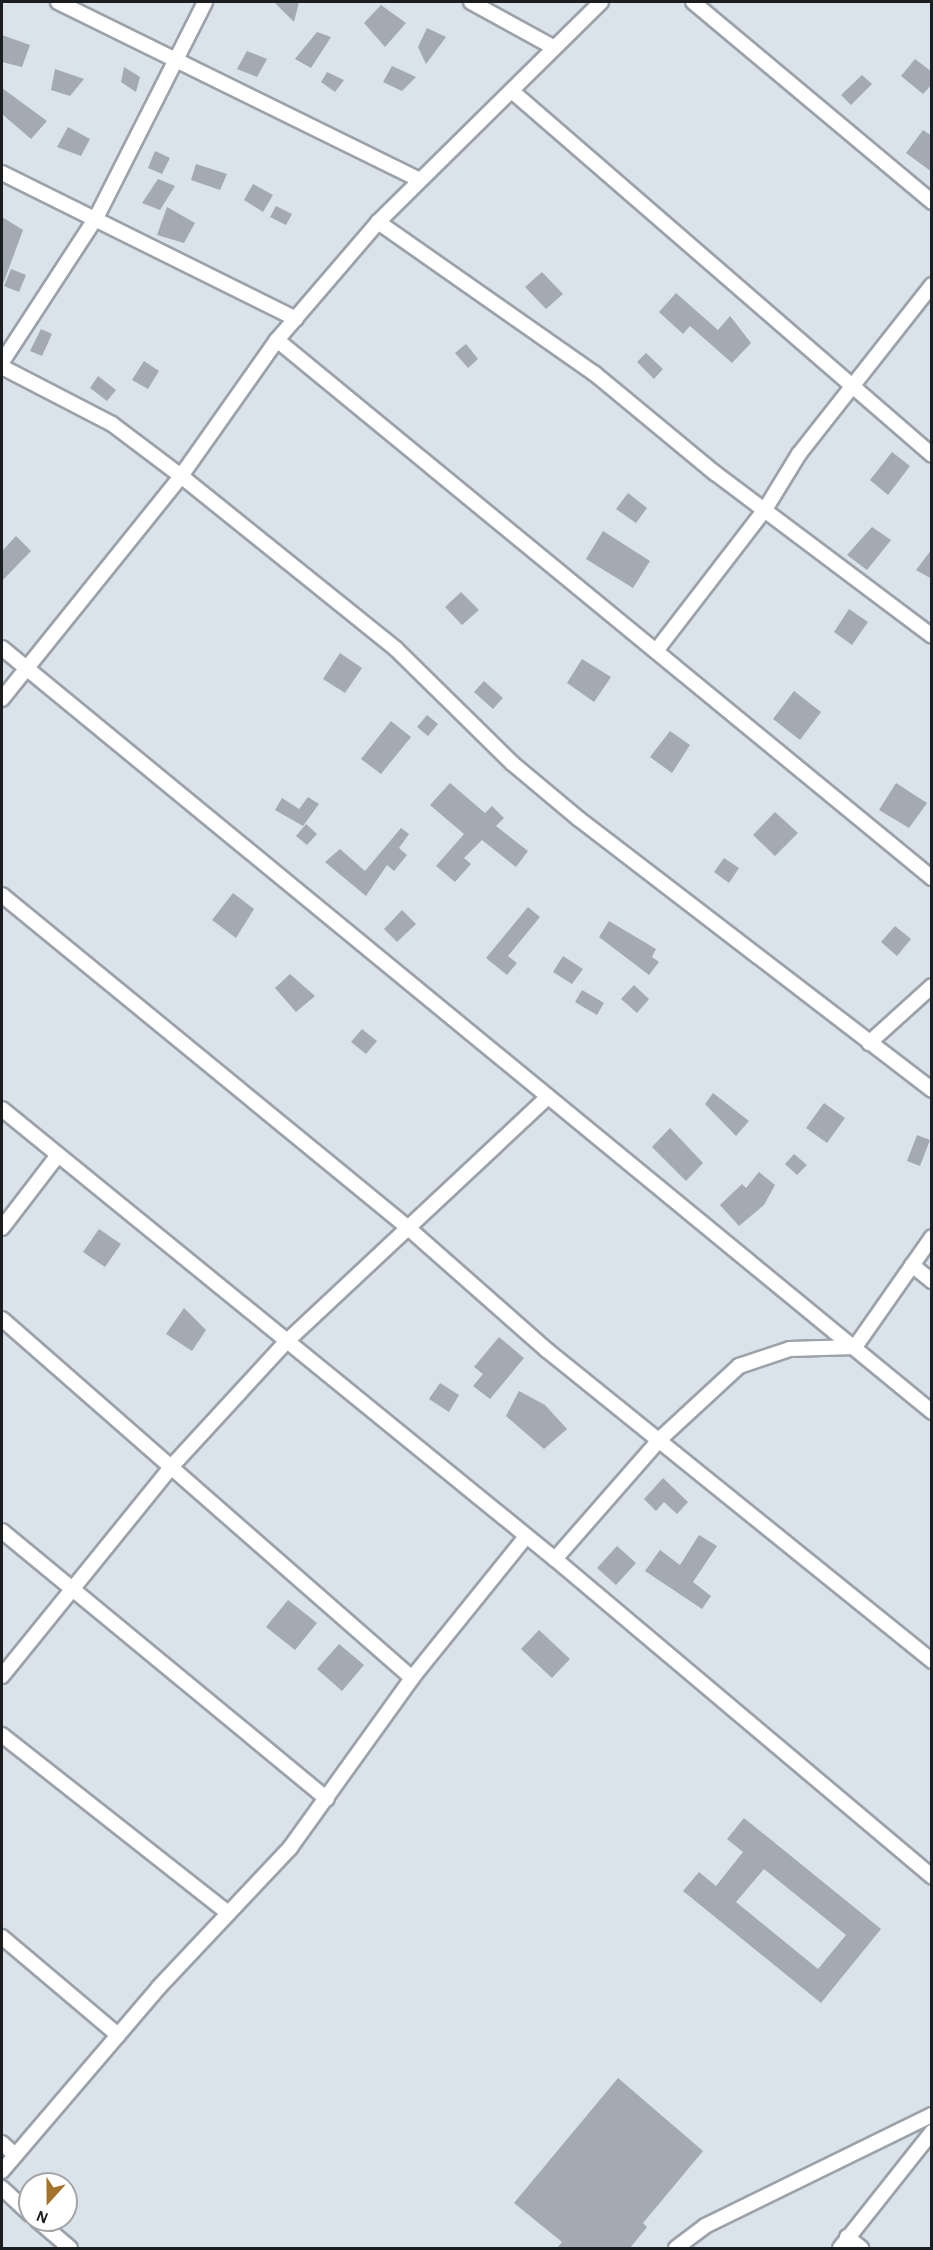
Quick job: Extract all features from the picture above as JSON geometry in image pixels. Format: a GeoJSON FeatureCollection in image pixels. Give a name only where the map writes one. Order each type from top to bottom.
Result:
{"type":"FeatureCollection","features":[{"type":"Feature","properties":{"kind":"street"},"geometry":{"type":"LineString","coordinates":[[58,2],[419,180]]}},
{"type":"Feature","properties":{"kind":"street"},"geometry":{"type":"LineString","coordinates":[[2,362],[96,218],[205,2]]}},
{"type":"Feature","properties":{"kind":"street"},"geometry":{"type":"LineString","coordinates":[[471,2],[551,46]]}},
{"type":"Feature","properties":{"kind":"street"},"geometry":{"type":"LineString","coordinates":[[2,699],[28,670],[182,476],[277,340],[378,222],[419,180],[513,92],[551,46],[601,2]]}},
{"type":"Feature","properties":{"kind":"street"},"geometry":{"type":"LineString","coordinates":[[693,2],[932,202]]}},
{"type":"Feature","properties":{"kind":"street"},"geometry":{"type":"LineString","coordinates":[[513,92],[932,455]]}},
{"type":"Feature","properties":{"kind":"street"},"geometry":{"type":"LineString","coordinates":[[2,173],[296,319]]}},
{"type":"Feature","properties":{"kind":"street"},"geometry":{"type":"LineString","coordinates":[[378,222],[594,374],[932,636]]}},
{"type":"Feature","properties":{"kind":"street"},"geometry":{"type":"LineString","coordinates":[[657,651],[766,508],[851,385],[932,285]]}},
{"type":"Feature","properties":{"kind":"street"},"geometry":{"type":"LineString","coordinates":[[277,340],[507,534],[657,651],[932,878]]}},
{"type":"Feature","properties":{"kind":"street"},"geometry":{"type":"LineString","coordinates":[[2,367],[112,424],[182,476],[396,649],[512,763],[579,819],[932,1090]]}},
{"type":"Feature","properties":{"kind":"street"},"geometry":{"type":"LineString","coordinates":[[2,648],[932,1412]]}},
{"type":"Feature","properties":{"kind":"street"},"geometry":{"type":"LineString","coordinates":[[2,895],[406,1226],[548,1351],[660,1439],[932,1661]]}},
{"type":"Feature","properties":{"kind":"street"},"geometry":{"type":"LineString","coordinates":[[869,1043],[932,986]]}},
{"type":"Feature","properties":{"kind":"street"},"geometry":{"type":"LineString","coordinates":[[2,1676],[172,1466],[286,1342],[406,1226],[548,1097]]}},
{"type":"Feature","properties":{"kind":"street"},"geometry":{"type":"LineString","coordinates":[[2,1109],[525,1538],[555,1559],[932,1876]]}},
{"type":"Feature","properties":{"kind":"street"},"geometry":{"type":"LineString","coordinates":[[2,1228],[58,1155]]}},
{"type":"Feature","properties":{"kind":"street"},"geometry":{"type":"LineString","coordinates":[[855,1347],[932,1237]]}},
{"type":"Feature","properties":{"kind":"street"},"geometry":{"type":"LineString","coordinates":[[912,1265],[932,1281]]}},
{"type":"Feature","properties":{"kind":"street"},"geometry":{"type":"LineString","coordinates":[[2,1319],[412,1678]]}},
{"type":"Feature","properties":{"kind":"street"},"geometry":{"type":"LineString","coordinates":[[555,1559],[660,1439],[739,1366],[790,1349],[855,1347]]}},
{"type":"Feature","properties":{"kind":"street"},"geometry":{"type":"LineString","coordinates":[[2,1531],[327,1799]]}},
{"type":"Feature","properties":{"kind":"street"},"geometry":{"type":"LineString","coordinates":[[2,2170],[327,1799],[412,1678],[525,1538]]}},
{"type":"Feature","properties":{"kind":"street"},"geometry":{"type":"LineString","coordinates":[[2,1735],[228,1913]]}},
{"type":"Feature","properties":{"kind":"street"},"geometry":{"type":"LineString","coordinates":[[2,1937],[118,2036]]}},
{"type":"Feature","properties":{"kind":"street"},"geometry":{"type":"LineString","coordinates":[[676,2248],[714,2221],[932,2115]]}},
{"type":"Feature","properties":{"kind":"street"},"geometry":{"type":"LineString","coordinates":[[861,2248],[844,2243],[932,2132]]}},
{"type":"Feature","properties":{"kind":"street"},"geometry":{"type":"LineString","coordinates":[[2,2143],[15,2155]]}},
{"type":"Feature","properties":{"kind":"street"},"geometry":{"type":"LineString","coordinates":[[2,2188],[18,2203]]}},
{"type":"Feature","properties":{"kind":"street"},"geometry":{"type":"LineString","coordinates":[[51,2232],[70,2248]]}},
{"type":"Feature","properties":{"kind":"building"},"geometry":{"type":"Polygon","coordinates":[[[274,2],[299,2],[294,22],[274,2]]]}},
{"type":"Feature","properties":{"kind":"building"},"geometry":{"type":"Polygon","coordinates":[[[381,5],[406,23],[385,47],[364,23],[381,5]]]}},
{"type":"Feature","properties":{"kind":"building"},"geometry":{"type":"Polygon","coordinates":[[[427,28],[446,37],[426,64],[418,47],[427,28]]]}},
{"type":"Feature","properties":{"kind":"building"},"geometry":{"type":"Polygon","coordinates":[[[317,32],[331,37],[311,68],[295,59],[317,32]]]}},
{"type":"Feature","properties":{"kind":"building"},"geometry":{"type":"Polygon","coordinates":[[[2,35],[30,45],[22,67],[2,62],[2,35]]]}},
{"type":"Feature","properties":{"kind":"building"},"geometry":{"type":"Polygon","coordinates":[[[247,51],[267,59],[257,77],[237,69],[247,51]]]}},
{"type":"Feature","properties":{"kind":"building"},"geometry":{"type":"Polygon","coordinates":[[[915,59],[932,72],[932,84],[923,94],[901,76],[915,59]]]}},
{"type":"Feature","properties":{"kind":"building"},"geometry":{"type":"Polygon","coordinates":[[[392,66],[416,77],[402,91],[383,82],[392,66]]]}},
{"type":"Feature","properties":{"kind":"building"},"geometry":{"type":"Polygon","coordinates":[[[124,67],[140,77],[136,92],[121,82],[124,67]]]}},
{"type":"Feature","properties":{"kind":"building"},"geometry":{"type":"Polygon","coordinates":[[[55,69],[84,79],[70,96],[51,90],[55,69]]]}},
{"type":"Feature","properties":{"kind":"building"},"geometry":{"type":"Polygon","coordinates":[[[327,72],[344,80],[335,92],[321,82],[327,72]]]}},
{"type":"Feature","properties":{"kind":"building"},"geometry":{"type":"Polygon","coordinates":[[[862,75],[872,84],[851,105],[841,95],[862,75]]]}},
{"type":"Feature","properties":{"kind":"building"},"geometry":{"type":"Polygon","coordinates":[[[2,88],[47,121],[31,139],[2,114],[2,88]]]}},
{"type":"Feature","properties":{"kind":"building"},"geometry":{"type":"Polygon","coordinates":[[[68,127],[90,139],[81,156],[57,147],[68,127]]]}},
{"type":"Feature","properties":{"kind":"building"},"geometry":{"type":"Polygon","coordinates":[[[923,130],[932,136],[932,172],[906,153],[923,130]]]}},
{"type":"Feature","properties":{"kind":"building"},"geometry":{"type":"Polygon","coordinates":[[[155,151],[170,158],[162,174],[148,168],[155,151]]]}},
{"type":"Feature","properties":{"kind":"building"},"geometry":{"type":"Polygon","coordinates":[[[196,164],[227,174],[220,190],[191,180],[196,164]]]}},
{"type":"Feature","properties":{"kind":"building"},"geometry":{"type":"Polygon","coordinates":[[[158,179],[175,186],[160,210],[142,203],[158,179]]]}},
{"type":"Feature","properties":{"kind":"building"},"geometry":{"type":"Polygon","coordinates":[[[253,184],[273,195],[263,212],[244,200],[253,184]]]}},
{"type":"Feature","properties":{"kind":"building"},"geometry":{"type":"Polygon","coordinates":[[[276,206],[292,214],[286,225],[270,217],[276,206]]]}},
{"type":"Feature","properties":{"kind":"building"},"geometry":{"type":"Polygon","coordinates":[[[167,207],[195,223],[184,243],[157,235],[167,207]]]}},
{"type":"Feature","properties":{"kind":"building"},"geometry":{"type":"Polygon","coordinates":[[[2,217],[23,230],[3,284],[2,284],[2,217]]]}},
{"type":"Feature","properties":{"kind":"building"},"geometry":{"type":"Polygon","coordinates":[[[11,269],[26,275],[19,292],[4,286],[11,269]]]}},
{"type":"Feature","properties":{"kind":"building"},"geometry":{"type":"Polygon","coordinates":[[[542,272],[563,294],[546,309],[525,287],[542,272]]]}},
{"type":"Feature","properties":{"kind":"building"},"geometry":{"type":"Polygon","coordinates":[[[676,293],[718,330],[730,316],[751,343],[732,363],[690,326],[683,334],[659,312],[676,293]]]}},
{"type":"Feature","properties":{"kind":"building"},"geometry":{"type":"Polygon","coordinates":[[[41,329],[52,334],[42,356],[30,351],[41,329]]]}},
{"type":"Feature","properties":{"kind":"building"},"geometry":{"type":"Polygon","coordinates":[[[466,344],[478,359],[468,368],[455,353],[466,344]]]}},
{"type":"Feature","properties":{"kind":"building"},"geometry":{"type":"Polygon","coordinates":[[[646,353],[663,369],[654,379],[637,362],[646,353]]]}},
{"type":"Feature","properties":{"kind":"building"},"geometry":{"type":"Polygon","coordinates":[[[144,361],[159,371],[148,389],[132,380],[144,361]]]}},
{"type":"Feature","properties":{"kind":"building"},"geometry":{"type":"Polygon","coordinates":[[[98,376],[116,390],[107,401],[90,388],[98,376]]]}},
{"type":"Feature","properties":{"kind":"building"},"geometry":{"type":"Polygon","coordinates":[[[892,452],[910,466],[888,495],[870,480],[892,452]]]}},
{"type":"Feature","properties":{"kind":"building"},"geometry":{"type":"Polygon","coordinates":[[[628,493],[647,508],[636,523],[616,509],[628,493]]]}},
{"type":"Feature","properties":{"kind":"building"},"geometry":{"type":"Polygon","coordinates":[[[872,527],[891,540],[867,570],[847,555],[872,527]]]}},
{"type":"Feature","properties":{"kind":"building"},"geometry":{"type":"Polygon","coordinates":[[[603,531],[650,561],[633,588],[586,559],[603,531]]]}},
{"type":"Feature","properties":{"kind":"building"},"geometry":{"type":"Polygon","coordinates":[[[16,536],[31,551],[2,581],[2,551],[16,536]]]}},
{"type":"Feature","properties":{"kind":"building"},"geometry":{"type":"Polygon","coordinates":[[[932,549],[932,579],[916,570],[932,549]]]}},
{"type":"Feature","properties":{"kind":"building"},"geometry":{"type":"Polygon","coordinates":[[[461,592],[479,610],[462,625],[445,607],[461,592]]]}},
{"type":"Feature","properties":{"kind":"building"},"geometry":{"type":"Polygon","coordinates":[[[849,609],[868,622],[852,645],[834,632],[849,609]]]}},
{"type":"Feature","properties":{"kind":"building"},"geometry":{"type":"Polygon","coordinates":[[[340,653],[362,668],[345,693],[323,679],[340,653]]]}},
{"type":"Feature","properties":{"kind":"building"},"geometry":{"type":"Polygon","coordinates":[[[582,659],[611,677],[594,702],[567,683],[582,659]]]}},
{"type":"Feature","properties":{"kind":"building"},"geometry":{"type":"Polygon","coordinates":[[[484,681],[503,698],[493,709],[474,692],[484,681]]]}},
{"type":"Feature","properties":{"kind":"building"},"geometry":{"type":"Polygon","coordinates":[[[794,691],[821,712],[800,740],[773,719],[794,691]]]}},
{"type":"Feature","properties":{"kind":"building"},"geometry":{"type":"Polygon","coordinates":[[[427,715],[438,724],[428,736],[417,727],[427,715]]]}},
{"type":"Feature","properties":{"kind":"building"},"geometry":{"type":"Polygon","coordinates":[[[391,721],[411,737],[381,774],[361,759],[391,721]]]}},
{"type":"Feature","properties":{"kind":"building"},"geometry":{"type":"Polygon","coordinates":[[[670,731],[690,745],[672,773],[650,757],[670,731]]]}},
{"type":"Feature","properties":{"kind":"building"},"geometry":{"type":"Polygon","coordinates":[[[450,783],[485,813],[492,806],[504,818],[496,826],[528,851],[516,867],[482,840],[464,858],[471,864],[455,882],[436,866],[464,834],[430,805],[450,783]]]}},
{"type":"Feature","properties":{"kind":"building"},"geometry":{"type":"Polygon","coordinates":[[[896,783],[927,803],[909,828],[879,810],[896,783]]]}},
{"type":"Feature","properties":{"kind":"building"},"geometry":{"type":"Polygon","coordinates":[[[308,797],[319,804],[303,826],[275,810],[282,798],[299,809],[308,797]]]}},
{"type":"Feature","properties":{"kind":"building"},"geometry":{"type":"Polygon","coordinates":[[[775,812],[798,833],[775,856],[753,835],[775,812]]]}},
{"type":"Feature","properties":{"kind":"building"},"geometry":{"type":"Polygon","coordinates":[[[306,824],[317,834],[307,845],[296,836],[306,824]]]}},
{"type":"Feature","properties":{"kind":"building"},"geometry":{"type":"Polygon","coordinates":[[[401,828],[409,834],[399,848],[407,855],[394,871],[387,865],[366,896],[325,862],[340,849],[365,871],[401,828]]]}},
{"type":"Feature","properties":{"kind":"building"},"geometry":{"type":"Polygon","coordinates":[[[724,858],[739,868],[729,883],[714,872],[724,858]]]}},
{"type":"Feature","properties":{"kind":"building"},"geometry":{"type":"Polygon","coordinates":[[[233,893],[254,909],[236,938],[212,920],[233,893]]]}},
{"type":"Feature","properties":{"kind":"building"},"geometry":{"type":"Polygon","coordinates":[[[528,907],[540,917],[508,956],[517,963],[507,975],[486,958],[528,907]]]}},
{"type":"Feature","properties":{"kind":"building"},"geometry":{"type":"Polygon","coordinates":[[[402,910],[416,924],[397,942],[384,929],[402,910]]]}},
{"type":"Feature","properties":{"kind":"building"},"geometry":{"type":"Polygon","coordinates":[[[609,921],[656,949],[652,957],[659,962],[649,975],[599,937],[609,921]]]}},
{"type":"Feature","properties":{"kind":"building"},"geometry":{"type":"Polygon","coordinates":[[[895,926],[911,939],[897,956],[881,942],[895,926]]]}},
{"type":"Feature","properties":{"kind":"building"},"geometry":{"type":"Polygon","coordinates":[[[563,956],[583,969],[572,984],[553,972],[563,956]]]}},
{"type":"Feature","properties":{"kind":"building"},"geometry":{"type":"Polygon","coordinates":[[[290,974],[315,996],[296,1012],[275,988],[290,974]]]}},
{"type":"Feature","properties":{"kind":"building"},"geometry":{"type":"Polygon","coordinates":[[[634,985],[649,999],[637,1013],[621,999],[634,985]]]}},
{"type":"Feature","properties":{"kind":"building"},"geometry":{"type":"Polygon","coordinates":[[[582,990],[604,1003],[597,1015],[575,1002],[582,990]]]}},
{"type":"Feature","properties":{"kind":"building"},"geometry":{"type":"Polygon","coordinates":[[[362,1029],[377,1041],[366,1054],[351,1042],[362,1029]]]}},
{"type":"Feature","properties":{"kind":"building"},"geometry":{"type":"Polygon","coordinates":[[[713,1093],[749,1121],[736,1136],[705,1104],[713,1093]]]}},
{"type":"Feature","properties":{"kind":"building"},"geometry":{"type":"Polygon","coordinates":[[[824,1103],[845,1118],[827,1143],[806,1128],[824,1103]]]}},
{"type":"Feature","properties":{"kind":"building"},"geometry":{"type":"Polygon","coordinates":[[[670,1128],[703,1163],[686,1181],[652,1147],[670,1128]]]}},
{"type":"Feature","properties":{"kind":"building"},"geometry":{"type":"Polygon","coordinates":[[[917,1135],[930,1140],[920,1166],[907,1161],[917,1135]]]}},
{"type":"Feature","properties":{"kind":"building"},"geometry":{"type":"Polygon","coordinates":[[[794,1154],[807,1165],[797,1175],[785,1164],[794,1154]]]}},
{"type":"Feature","properties":{"kind":"building"},"geometry":{"type":"Polygon","coordinates":[[[759,1172],[775,1185],[764,1205],[739,1226],[720,1205],[742,1184],[746,1188],[759,1172]]]}},
{"type":"Feature","properties":{"kind":"building"},"geometry":{"type":"Polygon","coordinates":[[[99,1229],[121,1244],[105,1267],[83,1252],[99,1229]]]}},
{"type":"Feature","properties":{"kind":"building"},"geometry":{"type":"Polygon","coordinates":[[[184,1308],[206,1330],[192,1351],[166,1334],[184,1308]]]}},
{"type":"Feature","properties":{"kind":"building"},"geometry":{"type":"Polygon","coordinates":[[[499,1337],[524,1358],[490,1399],[473,1386],[483,1374],[474,1367],[499,1337]]]}},
{"type":"Feature","properties":{"kind":"building"},"geometry":{"type":"Polygon","coordinates":[[[440,1383],[459,1395],[449,1412],[429,1399],[440,1383]]]}},
{"type":"Feature","properties":{"kind":"building"},"geometry":{"type":"Polygon","coordinates":[[[519,1391],[545,1405],[567,1429],[544,1449],[506,1416],[519,1391]]]}},
{"type":"Feature","properties":{"kind":"building"},"geometry":{"type":"Polygon","coordinates":[[[663,1478],[688,1502],[677,1514],[664,1502],[656,1511],[644,1499],[663,1478]]]}},
{"type":"Feature","properties":{"kind":"building"},"geometry":{"type":"Polygon","coordinates":[[[699,1535],[717,1546],[693,1582],[711,1596],[702,1609],[645,1571],[660,1550],[680,1565],[699,1535]]]}},
{"type":"Feature","properties":{"kind":"building"},"geometry":{"type":"Polygon","coordinates":[[[617,1546],[636,1563],[616,1585],[597,1568],[617,1546]]]}},
{"type":"Feature","properties":{"kind":"building"},"geometry":{"type":"Polygon","coordinates":[[[288,1600],[317,1623],[295,1650],[266,1627],[288,1600]]]}},
{"type":"Feature","properties":{"kind":"building"},"geometry":{"type":"Polygon","coordinates":[[[539,1630],[570,1659],[552,1678],[521,1649],[539,1630]]]}},
{"type":"Feature","properties":{"kind":"building"},"geometry":{"type":"Polygon","coordinates":[[[339,1644],[364,1665],[342,1691],[317,1669],[339,1644]]]}},
{"type":"Feature","properties":{"kind":"building"},"geometry":{"type":"Polygon","coordinates":[[[744,1818],[881,1929],[821,2003],[683,1891],[699,1872],[716,1886],[743,1852],[727,1839],[744,1818]],[[764,1869],[736,1902],[818,1969],[846,1935],[764,1869]]]}},
{"type":"Feature","properties":{"kind":"building"},"geometry":{"type":"Polygon","coordinates":[[[618,2078],[703,2151],[643,2223],[647,2227],[630,2248],[557,2248],[562,2242],[514,2203],[618,2078]]]}}]}
